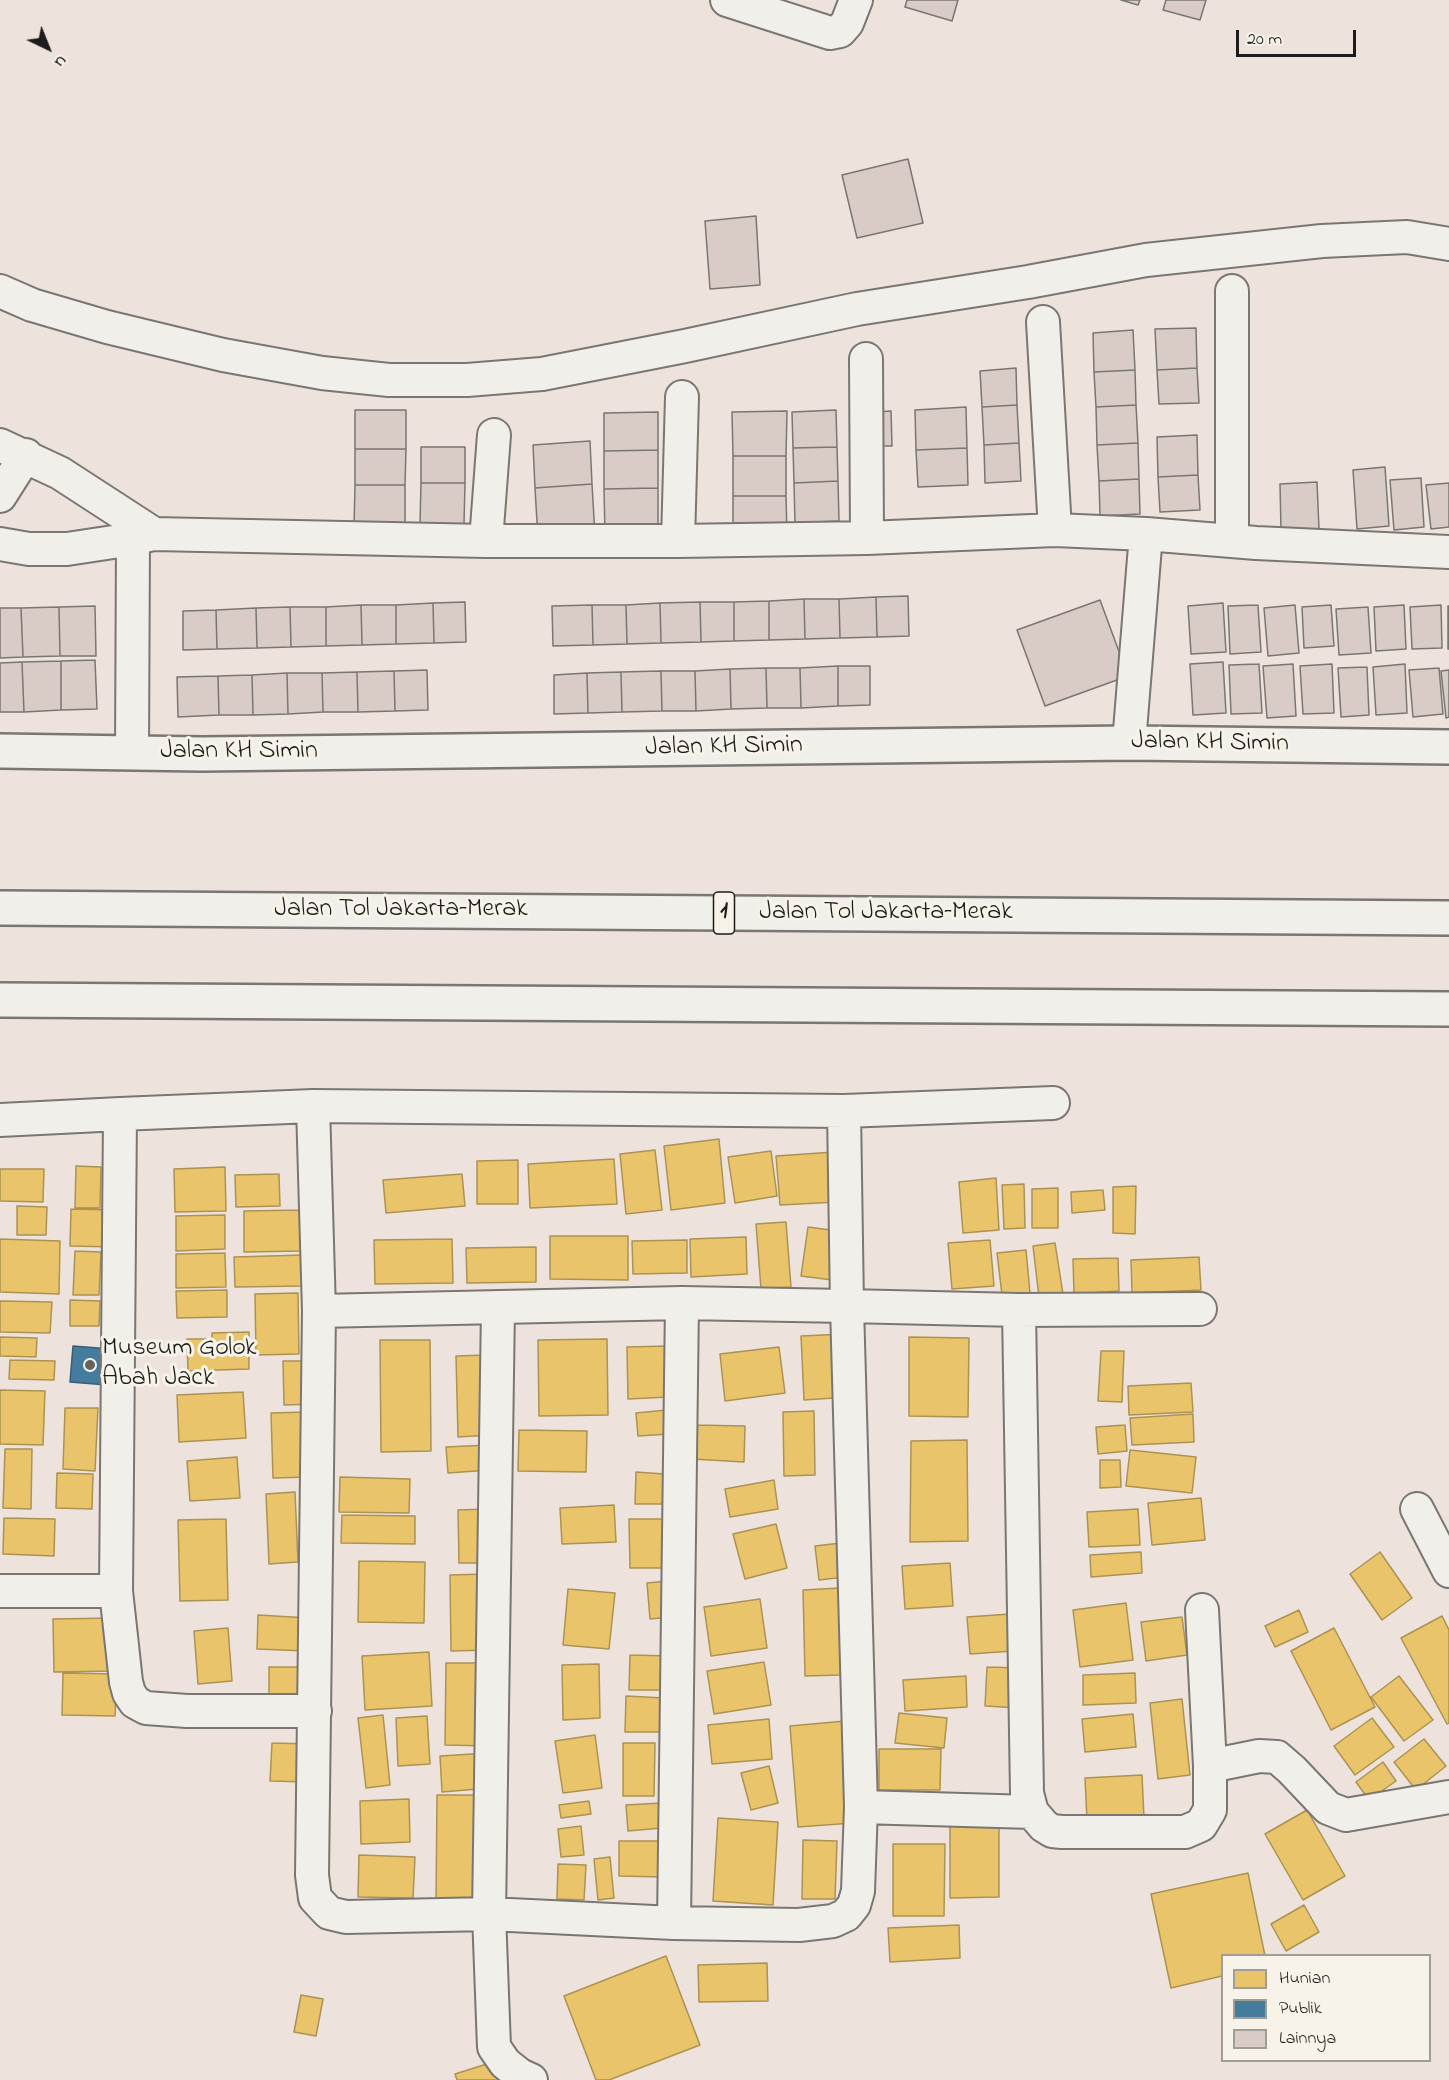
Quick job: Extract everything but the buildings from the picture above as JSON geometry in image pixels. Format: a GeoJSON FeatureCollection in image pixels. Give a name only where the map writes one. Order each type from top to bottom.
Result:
{"type":"FeatureCollection","features":[{"type":"Feature","properties":{"kind":"main road","name":"Jalan KH Simin"},"geometry":{"type":"LineString","coordinates":[[0,751],[202,754],[1129,743],[1449,747]]}},
{"type":"Feature","properties":{"kind":"main road","name":"Jalan Tol Jakarta–Merak"},"geometry":{"type":"LineString","coordinates":[[0,908],[1449,918]]}},
{"type":"Feature","properties":{"kind":"main road"},"geometry":{"type":"LineString","coordinates":[[0,1000],[1449,1009]]}},
{"type":"Feature","properties":{"kind":"street"},"geometry":{"type":"LineString","coordinates":[[727,0],[830,33],[840,31],[847,23],[856,0]]}},
{"type":"Feature","properties":{"kind":"street"},"geometry":{"type":"LineString","coordinates":[[0,291],[32,305],[107,327],[223,355],[322,373],[389,380],[468,380],[542,374],[856,309],[1028,282],[1146,260],[1322,241],[1407,237],[1449,244]]}},
{"type":"Feature","properties":{"kind":"street"},"geometry":{"type":"LineString","coordinates":[[1232,291],[1232,541]]}},
{"type":"Feature","properties":{"kind":"street"},"geometry":{"type":"LineString","coordinates":[[1043,322],[1055,530]]}},
{"type":"Feature","properties":{"kind":"street"},"geometry":{"type":"LineString","coordinates":[[866,359],[867,538]]}},
{"type":"Feature","properties":{"kind":"street"},"geometry":{"type":"LineString","coordinates":[[678,541],[682,397]]}},
{"type":"Feature","properties":{"kind":"street"},"geometry":{"type":"LineString","coordinates":[[486,542],[494,435]]}},
{"type":"Feature","properties":{"kind":"street"},"geometry":{"type":"LineString","coordinates":[[0,496],[13,450],[60,473],[143,537]]}},
{"type":"Feature","properties":{"kind":"street"},"geometry":{"type":"LineString","coordinates":[[0,544],[29,549],[68,549],[143,537],[486,542],[678,541],[867,538],[1055,530],[1449,552]]}},
{"type":"Feature","properties":{"kind":"street"},"geometry":{"type":"LineString","coordinates":[[1129,743],[1146,534]]}},
{"type":"Feature","properties":{"kind":"street"},"geometry":{"type":"LineString","coordinates":[[132,753],[143,537]]}},
{"type":"Feature","properties":{"kind":"street"},"geometry":{"type":"LineString","coordinates":[[0,1120],[313,1106],[844,1111],[1053,1103]]}},
{"type":"Feature","properties":{"kind":"street"},"geometry":{"type":"LineString","coordinates":[[313,1106],[319,1311],[312,1881],[315,1898],[329,1913],[346,1917],[489,1914],[674,1923],[799,1925],[833,1921],[846,1915],[855,1905],[858,1891],[861,1807],[844,1111]]}},
{"type":"Feature","properties":{"kind":"street"},"geometry":{"type":"LineString","coordinates":[[120,1114],[116,1591],[129,1693],[135,1702],[146,1708],[187,1711],[315,1711]]}},
{"type":"Feature","properties":{"kind":"street"},"geometry":{"type":"LineString","coordinates":[[319,1311],[682,1303],[1019,1310],[1200,1309]]}},
{"type":"Feature","properties":{"kind":"street"},"geometry":{"type":"LineString","coordinates":[[674,1923],[682,1303]]}},
{"type":"Feature","properties":{"kind":"street"},"geometry":{"type":"LineString","coordinates":[[498,1307],[489,1914],[494,2047],[505,2063],[520,2075],[531,2080]]}},
{"type":"Feature","properties":{"kind":"street"},"geometry":{"type":"LineString","coordinates":[[1019,1310],[1028,1792],[1032,1812],[1044,1826],[1052,1831],[1185,1832],[1201,1825],[1210,1810],[1202,1610]]}},
{"type":"Feature","properties":{"kind":"street"},"geometry":{"type":"LineString","coordinates":[[1417,1509],[1449,1571]]}},
{"type":"Feature","properties":{"kind":"street"},"geometry":{"type":"LineString","coordinates":[[0,1591],[116,1591]]}},
{"type":"Feature","properties":{"kind":"street"},"geometry":{"type":"LineString","coordinates":[[1210,1766],[1258,1756],[1277,1757],[1328,1808],[1346,1815],[1449,1797]]}},
{"type":"Feature","properties":{"kind":"street"},"geometry":{"type":"LineString","coordinates":[[861,1807],[1032,1812]]}},
{"type":"Feature","properties":{"kind":"place","name":"Museum Golok Abah Jack"},"geometry":{"type":"Point","coordinates":[90,1365]}}]}
